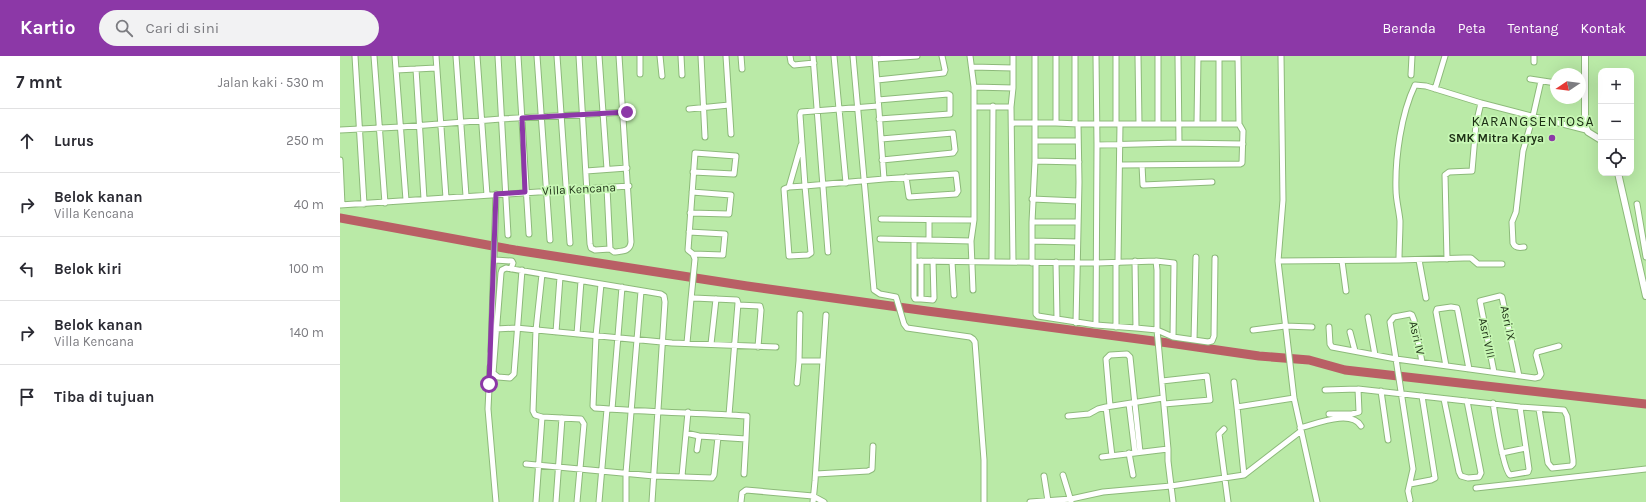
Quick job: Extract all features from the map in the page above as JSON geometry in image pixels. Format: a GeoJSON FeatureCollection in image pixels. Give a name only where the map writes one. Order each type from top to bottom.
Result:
{"type":"FeatureCollection","features":[{"type":"Feature","properties":{"kind":"street"},"geometry":{"type":"LineString","coordinates":[[355,56],[364,204]]}},
{"type":"Feature","properties":{"kind":"street"},"geometry":{"type":"LineString","coordinates":[[374,56],[385,203]]}},
{"type":"Feature","properties":{"kind":"street"},"geometry":{"type":"LineString","coordinates":[[395,56],[406,200]]}},
{"type":"Feature","properties":{"kind":"street"},"geometry":{"type":"LineString","coordinates":[[436,56],[446,198]]}},
{"type":"Feature","properties":{"kind":"street"},"geometry":{"type":"LineString","coordinates":[[456,56],[466,196]]}},
{"type":"Feature","properties":{"kind":"street"},"geometry":{"type":"LineString","coordinates":[[477,56],[487,195]]}},
{"type":"Feature","properties":{"kind":"street"},"geometry":{"type":"LineString","coordinates":[[498,56],[508,235]]}},
{"type":"Feature","properties":{"kind":"street"},"geometry":{"type":"LineString","coordinates":[[518,56],[525,192],[529,234]]}},
{"type":"Feature","properties":{"kind":"street"},"geometry":{"type":"LineString","coordinates":[[537,56],[550,240]]}},
{"type":"Feature","properties":{"kind":"street"},"geometry":{"type":"LineString","coordinates":[[557,56],[570,243]]}},
{"type":"Feature","properties":{"kind":"street"},"geometry":{"type":"LineString","coordinates":[[579,56],[591,248],[595,250],[610,249],[614,252],[626,251],[631,246],[625,112],[619,56]]}},
{"type":"Feature","properties":{"kind":"street"},"geometry":{"type":"LineString","coordinates":[[598,56],[607,169]]}},
{"type":"Feature","properties":{"kind":"street"},"geometry":{"type":"LineString","coordinates":[[640,56],[640,74]]}},
{"type":"Feature","properties":{"kind":"street"},"geometry":{"type":"LineString","coordinates":[[660,56],[662,76]]}},
{"type":"Feature","properties":{"kind":"street"},"geometry":{"type":"LineString","coordinates":[[681,56],[682,75]]}},
{"type":"Feature","properties":{"kind":"street"},"geometry":{"type":"LineString","coordinates":[[701,56],[705,137]]}},
{"type":"Feature","properties":{"kind":"street"},"geometry":{"type":"LineString","coordinates":[[726,56],[731,134]]}},
{"type":"Feature","properties":{"kind":"street"},"geometry":{"type":"LineString","coordinates":[[741,56],[742,69]]}},
{"type":"Feature","properties":{"kind":"street"},"geometry":{"type":"LineString","coordinates":[[790,56],[791,62],[794,65],[814,63]]}},
{"type":"Feature","properties":{"kind":"street"},"geometry":{"type":"LineString","coordinates":[[813,56],[828,252]]}},
{"type":"Feature","properties":{"kind":"street"},"geometry":{"type":"LineString","coordinates":[[834,56],[846,183]]}},
{"type":"Feature","properties":{"kind":"street"},"geometry":{"type":"LineString","coordinates":[[853,56],[874,290],[880,294],[894,296],[897,298],[902,317],[908,328],[970,337],[975,342],[982,436],[984,502]]}},
{"type":"Feature","properties":{"kind":"street"},"geometry":{"type":"LineString","coordinates":[[884,179],[875,58],[917,56]]}},
{"type":"Feature","properties":{"kind":"street"},"geometry":{"type":"LineString","coordinates":[[877,80],[944,73],[945,70],[942,56]]}},
{"type":"Feature","properties":{"kind":"street"},"geometry":{"type":"LineString","coordinates":[[970,56],[974,87],[974,220],[971,240],[973,290]]}},
{"type":"Feature","properties":{"kind":"street"},"geometry":{"type":"LineString","coordinates":[[1012,262],[1011,106],[1014,88],[1014,56]]}},
{"type":"Feature","properties":{"kind":"street"},"geometry":{"type":"LineString","coordinates":[[1035,56],[1035,161],[1032,199],[1032,241],[1036,314],[1038,316],[1076,323],[1136,328],[1173,337],[1208,342],[1212,341],[1214,336],[1215,258]]}},
{"type":"Feature","properties":{"kind":"street"},"geometry":{"type":"LineString","coordinates":[[1056,56],[1056,123]]}},
{"type":"Feature","properties":{"kind":"street"},"geometry":{"type":"LineString","coordinates":[[1075,56],[1076,124],[1079,162],[1076,323]]}},
{"type":"Feature","properties":{"kind":"street"},"geometry":{"type":"LineString","coordinates":[[1096,56],[1096,325]]}},
{"type":"Feature","properties":{"kind":"street"},"geometry":{"type":"LineString","coordinates":[[1116,56],[1121,165],[1116,327]]}},
{"type":"Feature","properties":{"kind":"street"},"geometry":{"type":"LineString","coordinates":[[1138,56],[1139,124]]}},
{"type":"Feature","properties":{"kind":"street"},"geometry":{"type":"LineString","coordinates":[[1158,56],[1158,124]]}},
{"type":"Feature","properties":{"kind":"street"},"geometry":{"type":"LineString","coordinates":[[1178,56],[1178,143]]}},
{"type":"Feature","properties":{"kind":"street"},"geometry":{"type":"LineString","coordinates":[[1281,56],[1283,200],[1278,261],[1294,398],[1317,502]]}},
{"type":"Feature","properties":{"kind":"street"},"geometry":{"type":"LineString","coordinates":[[1411,75],[1412,56]]}},
{"type":"Feature","properties":{"kind":"street"},"geometry":{"type":"LineString","coordinates":[[1435,89],[1445,56]]}},
{"type":"Feature","properties":{"kind":"street"},"geometry":{"type":"LineString","coordinates":[[1584,68],[1585,56]]}},
{"type":"Feature","properties":{"kind":"street"},"geometry":{"type":"LineString","coordinates":[[1121,165],[1242,163],[1243,131],[1238,124],[1238,57],[1198,57],[1198,124]]}},
{"type":"Feature","properties":{"kind":"street"},"geometry":{"type":"LineString","coordinates":[[1219,57],[1219,124]]}},
{"type":"Feature","properties":{"kind":"street"},"geometry":{"type":"LineString","coordinates":[[972,67],[1013,68]]}},
{"type":"Feature","properties":{"kind":"street"},"geometry":{"type":"LineString","coordinates":[[396,70],[436,68]]}},
{"type":"Feature","properties":{"kind":"street"},"geometry":{"type":"LineString","coordinates":[[416,69],[424,199]]}},
{"type":"Feature","properties":{"kind":"street"},"geometry":{"type":"LineString","coordinates":[[1530,79],[1550,82]]}},
{"type":"Feature","properties":{"kind":"street"},"geometry":{"type":"LineString","coordinates":[[1524,247],[1518,248],[1512,243],[1512,222],[1516,212],[1523,151],[1541,81]]}},
{"type":"Feature","properties":{"kind":"street"},"geometry":{"type":"LineString","coordinates":[[1399,260],[1400,220],[1396,191],[1396,165],[1402,129],[1415,85],[1418,84],[1481,103],[1586,130],[1598,138]]}},
{"type":"Feature","properties":{"kind":"street"},"geometry":{"type":"LineString","coordinates":[[974,87],[1014,88]]}},
{"type":"Feature","properties":{"kind":"street"},"geometry":{"type":"LineString","coordinates":[[878,100],[948,94],[950,95],[951,99],[950,114],[879,119]]}},
{"type":"Feature","properties":{"kind":"street"},"geometry":{"type":"LineString","coordinates":[[1447,259],[1446,175],[1449,172],[1472,171],[1476,124],[1481,103]]}},
{"type":"Feature","properties":{"kind":"street"},"geometry":{"type":"LineString","coordinates":[[1583,104],[1586,130]]}},
{"type":"Feature","properties":{"kind":"street"},"geometry":{"type":"LineString","coordinates":[[689,109],[704,106],[729,105]]}},
{"type":"Feature","properties":{"kind":"street"},"geometry":{"type":"LineString","coordinates":[[878,106],[858,106],[803,111],[800,114],[805,186],[811,253],[808,255],[789,256],[784,190],[789,187],[805,186],[824,185],[906,177],[956,174],[958,191],[956,194],[910,197],[906,177]]}},
{"type":"Feature","properties":{"kind":"street"},"geometry":{"type":"LineString","coordinates":[[992,262],[993,106]]}},
{"type":"Feature","properties":{"kind":"street"},"geometry":{"type":"LineString","coordinates":[[974,107],[1011,106]]}},
{"type":"Feature","properties":{"kind":"street"},"geometry":{"type":"LineString","coordinates":[[340,130],[625,112]]}},
{"type":"Feature","properties":{"kind":"street"},"geometry":{"type":"LineString","coordinates":[[1012,125],[1035,123],[1238,124]]}},
{"type":"Feature","properties":{"kind":"street"},"geometry":{"type":"LineString","coordinates":[[881,140],[953,133],[955,150],[953,153],[882,160]]}},
{"type":"Feature","properties":{"kind":"street"},"geometry":{"type":"LineString","coordinates":[[789,187],[802,141]]}},
{"type":"Feature","properties":{"kind":"street"},"geometry":{"type":"LineString","coordinates":[[1035,141],[1078,141]]}},
{"type":"Feature","properties":{"kind":"street"},"geometry":{"type":"LineString","coordinates":[[1097,145],[1178,143],[1243,144]]}},
{"type":"Feature","properties":{"kind":"street"},"geometry":{"type":"LineString","coordinates":[[687,343],[695,258],[688,250],[695,153],[736,156],[734,174],[694,172]]}},
{"type":"Feature","properties":{"kind":"street","name":"Villa Kencana"},"geometry":{"type":"LineString","coordinates":[[340,160],[341,205],[629,186]]}},
{"type":"Feature","properties":{"kind":"street"},"geometry":{"type":"LineString","coordinates":[[1035,161],[1079,162]]}},
{"type":"Feature","properties":{"kind":"street"},"geometry":{"type":"LineString","coordinates":[[1142,165],[1143,185],[1212,182]]}},
{"type":"Feature","properties":{"kind":"street"},"geometry":{"type":"LineString","coordinates":[[586,171],[627,168]]}},
{"type":"Feature","properties":{"kind":"street"},"geometry":{"type":"LineString","coordinates":[[1619,176],[1646,296]]}},
{"type":"Feature","properties":{"kind":"street"},"geometry":{"type":"LineString","coordinates":[[607,188],[610,249]]}},
{"type":"Feature","properties":{"kind":"street"},"geometry":{"type":"LineString","coordinates":[[690,213],[729,214],[731,195],[692,192]]}},
{"type":"Feature","properties":{"kind":"street"},"geometry":{"type":"LineString","coordinates":[[496,194],[495,260],[488,409],[496,502]]}},
{"type":"Feature","properties":{"kind":"street"},"geometry":{"type":"LineString","coordinates":[[1032,199],[1078,201]]}},
{"type":"Feature","properties":{"kind":"street"},"geometry":{"type":"LineString","coordinates":[[1637,204],[1646,258],[1637,259]]}},
{"type":"Feature","properties":{"kind":"street"},"geometry":{"type":"LineString","coordinates":[[881,219],[974,220]]}},
{"type":"Feature","properties":{"kind":"street"},"geometry":{"type":"LineString","coordinates":[[929,220],[929,240]]}},
{"type":"Feature","properties":{"kind":"street"},"geometry":{"type":"LineString","coordinates":[[1032,222],[1077,222]]}},
{"type":"Feature","properties":{"kind":"street"},"geometry":{"type":"LineString","coordinates":[[689,232],[725,234],[723,255],[693,254]]}},
{"type":"Feature","properties":{"kind":"street"},"geometry":{"type":"LineString","coordinates":[[880,239],[971,240]]}},
{"type":"Feature","properties":{"kind":"street"},"geometry":{"type":"LineString","coordinates":[[914,240],[914,296],[916,299],[933,300],[934,298],[933,261]]}},
{"type":"Feature","properties":{"kind":"street"},"geometry":{"type":"LineString","coordinates":[[1032,241],[1077,242]]}},
{"type":"Feature","properties":{"kind":"street"},"geometry":{"type":"LineString","coordinates":[[1194,340],[1196,257]]}},
{"type":"Feature","properties":{"kind":"street"},"geometry":{"type":"LineString","coordinates":[[1278,261],[1471,258],[1481,264],[1502,264]]}},
{"type":"Feature","properties":{"kind":"street"},"geometry":{"type":"LineString","coordinates":[[495,260],[512,261],[513,263],[511,269]]}},
{"type":"Feature","properties":{"kind":"street"},"geometry":{"type":"LineString","coordinates":[[1419,260],[1426,298]]}},
{"type":"Feature","properties":{"kind":"street"},"geometry":{"type":"LineString","coordinates":[[915,261],[1034,263],[1117,263],[1156,261],[1174,263],[1173,337]]}},
{"type":"Feature","properties":{"kind":"street"},"geometry":{"type":"LineString","coordinates":[[921,261],[921,299]]}},
{"type":"Feature","properties":{"kind":"street"},"geometry":{"type":"LineString","coordinates":[[1135,261],[1136,328]]}},
{"type":"Feature","properties":{"kind":"street"},"geometry":{"type":"LineString","coordinates":[[1156,261],[1158,333],[1168,461],[1173,502]]}},
{"type":"Feature","properties":{"kind":"street"},"geometry":{"type":"LineString","coordinates":[[1342,261],[1346,291]]}},
{"type":"Feature","properties":{"kind":"street"},"geometry":{"type":"LineString","coordinates":[[952,262],[954,295]]}},
{"type":"Feature","properties":{"kind":"street"},"geometry":{"type":"LineString","coordinates":[[1056,262],[1057,319]]}},
{"type":"Feature","properties":{"kind":"street"},"geometry":{"type":"LineString","coordinates":[[522,270],[516,328],[514,374],[510,378],[498,377],[493,373],[496,329],[501,273],[502,270],[506,268],[522,270],[622,287],[661,294],[664,296],[665,302],[659,412],[652,502]]}},
{"type":"Feature","properties":{"kind":"street"},"geometry":{"type":"LineString","coordinates":[[542,274],[536,330],[533,411],[535,415],[542,417],[581,418],[584,424],[577,502]]}},
{"type":"Feature","properties":{"kind":"street"},"geometry":{"type":"LineString","coordinates":[[556,332],[560,277]]}},
{"type":"Feature","properties":{"kind":"street"},"geometry":{"type":"LineString","coordinates":[[578,334],[581,280]]}},
{"type":"Feature","properties":{"kind":"street"},"geometry":{"type":"LineString","coordinates":[[601,284],[596,336],[593,406],[595,408],[609,409],[747,416],[744,474]]}},
{"type":"Feature","properties":{"kind":"street"},"geometry":{"type":"LineString","coordinates":[[600,502],[601,471],[618,338],[622,287]]}},
{"type":"Feature","properties":{"kind":"street"},"geometry":{"type":"LineString","coordinates":[[626,502],[626,473],[641,291]]}},
{"type":"Feature","properties":{"kind":"street","name":"Asri IX"},"geometry":{"type":"LineString","coordinates":[[1480,304],[1481,299],[1496,296],[1502,297],[1519,376]]}},
{"type":"Feature","properties":{"kind":"street"},"geometry":{"type":"LineString","coordinates":[[691,299],[737,300],[738,305],[729,415]]}},
{"type":"Feature","properties":{"kind":"street"},"geometry":{"type":"LineString","coordinates":[[711,344],[716,299]]}},
{"type":"Feature","properties":{"kind":"street","name":"Asri VIII"},"geometry":{"type":"LineString","coordinates":[[1480,304],[1494,372]]}},
{"type":"Feature","properties":{"kind":"street"},"geometry":{"type":"LineString","coordinates":[[738,305],[760,306],[758,346]]}},
{"type":"Feature","properties":{"kind":"street"},"geometry":{"type":"LineString","coordinates":[[1446,366],[1436,312],[1437,309],[1451,307],[1457,308],[1469,369]]}},
{"type":"Feature","properties":{"kind":"street"},"geometry":{"type":"LineString","coordinates":[[797,383],[800,314]]}},
{"type":"Feature","properties":{"kind":"street","name":"Asri IV"},"geometry":{"type":"LineString","coordinates":[[1396,359],[1390,322],[1394,317],[1410,314],[1412,315],[1422,362]]}},
{"type":"Feature","properties":{"kind":"street"},"geometry":{"type":"LineString","coordinates":[[812,502],[816,474],[826,315]]}},
{"type":"Feature","properties":{"kind":"street"},"geometry":{"type":"LineString","coordinates":[[1368,317],[1375,355]]}},
{"type":"Feature","properties":{"kind":"street"},"geometry":{"type":"LineString","coordinates":[[1253,330],[1285,326],[1312,327]]}},
{"type":"Feature","properties":{"kind":"street"},"geometry":{"type":"LineString","coordinates":[[1329,327],[1330,344],[1332,347],[1396,359],[1519,376],[1539,377],[1540,374],[1536,355],[1537,352],[1559,346]]}},
{"type":"Feature","properties":{"kind":"street"},"geometry":{"type":"LineString","coordinates":[[496,329],[516,328],[663,342],[776,347]]}},
{"type":"Feature","properties":{"kind":"street"},"geometry":{"type":"LineString","coordinates":[[1350,332],[1355,351]]}},
{"type":"Feature","properties":{"kind":"street"},"geometry":{"type":"LineString","coordinates":[[1112,456],[1106,361],[1108,357],[1114,354],[1128,354],[1130,357],[1131,404],[1137,452]]}},
{"type":"Feature","properties":{"kind":"street"},"geometry":{"type":"LineString","coordinates":[[1396,359],[1413,469],[1408,495],[1410,501]]}},
{"type":"Feature","properties":{"kind":"street"},"geometry":{"type":"LineString","coordinates":[[799,361],[823,361]]}},
{"type":"Feature","properties":{"kind":"street"},"geometry":{"type":"LineString","coordinates":[[1162,380],[1207,376],[1210,400],[1164,404]]}},
{"type":"Feature","properties":{"kind":"street"},"geometry":{"type":"LineString","coordinates":[[1234,382],[1244,475]]}},
{"type":"Feature","properties":{"kind":"street"},"geometry":{"type":"LineString","coordinates":[[1329,414],[1352,414],[1359,412],[1358,389]]}},
{"type":"Feature","properties":{"kind":"street"},"geometry":{"type":"LineString","coordinates":[[1325,390],[1358,389],[1539,409],[1560,409],[1566,412],[1574,460],[1571,466],[1552,468],[1548,463],[1539,409]]}},
{"type":"Feature","properties":{"kind":"street"},"geometry":{"type":"LineString","coordinates":[[1381,391],[1388,440]]}},
{"type":"Feature","properties":{"kind":"street"},"geometry":{"type":"LineString","coordinates":[[1409,486],[1435,478],[1422,396]]}},
{"type":"Feature","properties":{"kind":"street"},"geometry":{"type":"LineString","coordinates":[[1068,416],[1090,414],[1098,409],[1164,398]]}},
{"type":"Feature","properties":{"kind":"street"},"geometry":{"type":"LineString","coordinates":[[1237,407],[1294,398]]}},
{"type":"Feature","properties":{"kind":"street"},"geometry":{"type":"LineString","coordinates":[[1444,399],[1459,472],[1461,476],[1468,478],[1479,476],[1481,473],[1467,401]]}},
{"type":"Feature","properties":{"kind":"street"},"geometry":{"type":"LineString","coordinates":[[1493,403],[1502,453],[1508,474],[1525,474],[1528,472],[1529,468],[1520,407]]}},
{"type":"Feature","properties":{"kind":"street"},"geometry":{"type":"LineString","coordinates":[[682,476],[688,412]]}},
{"type":"Feature","properties":{"kind":"street"},"geometry":{"type":"LineString","coordinates":[[536,502],[542,417]]}},
{"type":"Feature","properties":{"kind":"street"},"geometry":{"type":"LineString","coordinates":[[1030,502],[1071,500],[1103,492],[1171,486],[1244,475],[1301,429],[1343,417],[1354,419],[1361,426]]}},
{"type":"Feature","properties":{"kind":"street"},"geometry":{"type":"LineString","coordinates":[[556,502],[562,418]]}},
{"type":"Feature","properties":{"kind":"street"},"geometry":{"type":"LineString","coordinates":[[1224,429],[1219,434],[1228,502]]}},
{"type":"Feature","properties":{"kind":"street"},"geometry":{"type":"LineString","coordinates":[[686,433],[699,436],[746,439]]}},
{"type":"Feature","properties":{"kind":"street"},"geometry":{"type":"LineString","coordinates":[[698,450],[699,436]]}},
{"type":"Feature","properties":{"kind":"street"},"geometry":{"type":"LineString","coordinates":[[526,464],[654,476],[714,477],[718,437]]}},
{"type":"Feature","properties":{"kind":"street"},"geometry":{"type":"LineString","coordinates":[[816,474],[868,471],[872,469],[873,446]]}},
{"type":"Feature","properties":{"kind":"street"},"geometry":{"type":"LineString","coordinates":[[1502,453],[1526,448]]}},
{"type":"Feature","properties":{"kind":"street"},"geometry":{"type":"LineString","coordinates":[[1102,457],[1168,449]]}},
{"type":"Feature","properties":{"kind":"street"},"geometry":{"type":"LineString","coordinates":[[1129,453],[1133,475]]}},
{"type":"Feature","properties":{"kind":"street"},"geometry":{"type":"LineString","coordinates":[[1476,488],[1646,469]]}},
{"type":"Feature","properties":{"kind":"street"},"geometry":{"type":"LineString","coordinates":[[1063,475],[1071,500]]}},
{"type":"Feature","properties":{"kind":"street"},"geometry":{"type":"LineString","coordinates":[[1044,476],[1048,500]]}},
{"type":"Feature","properties":{"kind":"street"},"geometry":{"type":"LineString","coordinates":[[740,502],[742,493],[746,490],[813,496],[824,502]]}},
{"type":"Feature","properties":{"kind":"waterway"},"geometry":{"type":"LineString","coordinates":[[340,218],[515,250],[747,286],[1259,356],[1309,360],[1345,370],[1646,404]]}},
{"type":"Feature","properties":{"kind":"place","name":"SMK Mitra Karya"},"geometry":{"type":"Point","coordinates":[1552,138]}},
{"type":"Feature","properties":{"kind":"district","name":"KARANGSENTOSA"},"geometry":{"type":"Point","coordinates":[1533,121]}},
{"type":"Feature","properties":{"kind":"route"},"geometry":{"type":"LineString","coordinates":[[489,384],[493,317],[496,194],[525,192],[522,118],[627,112]]}}]}
